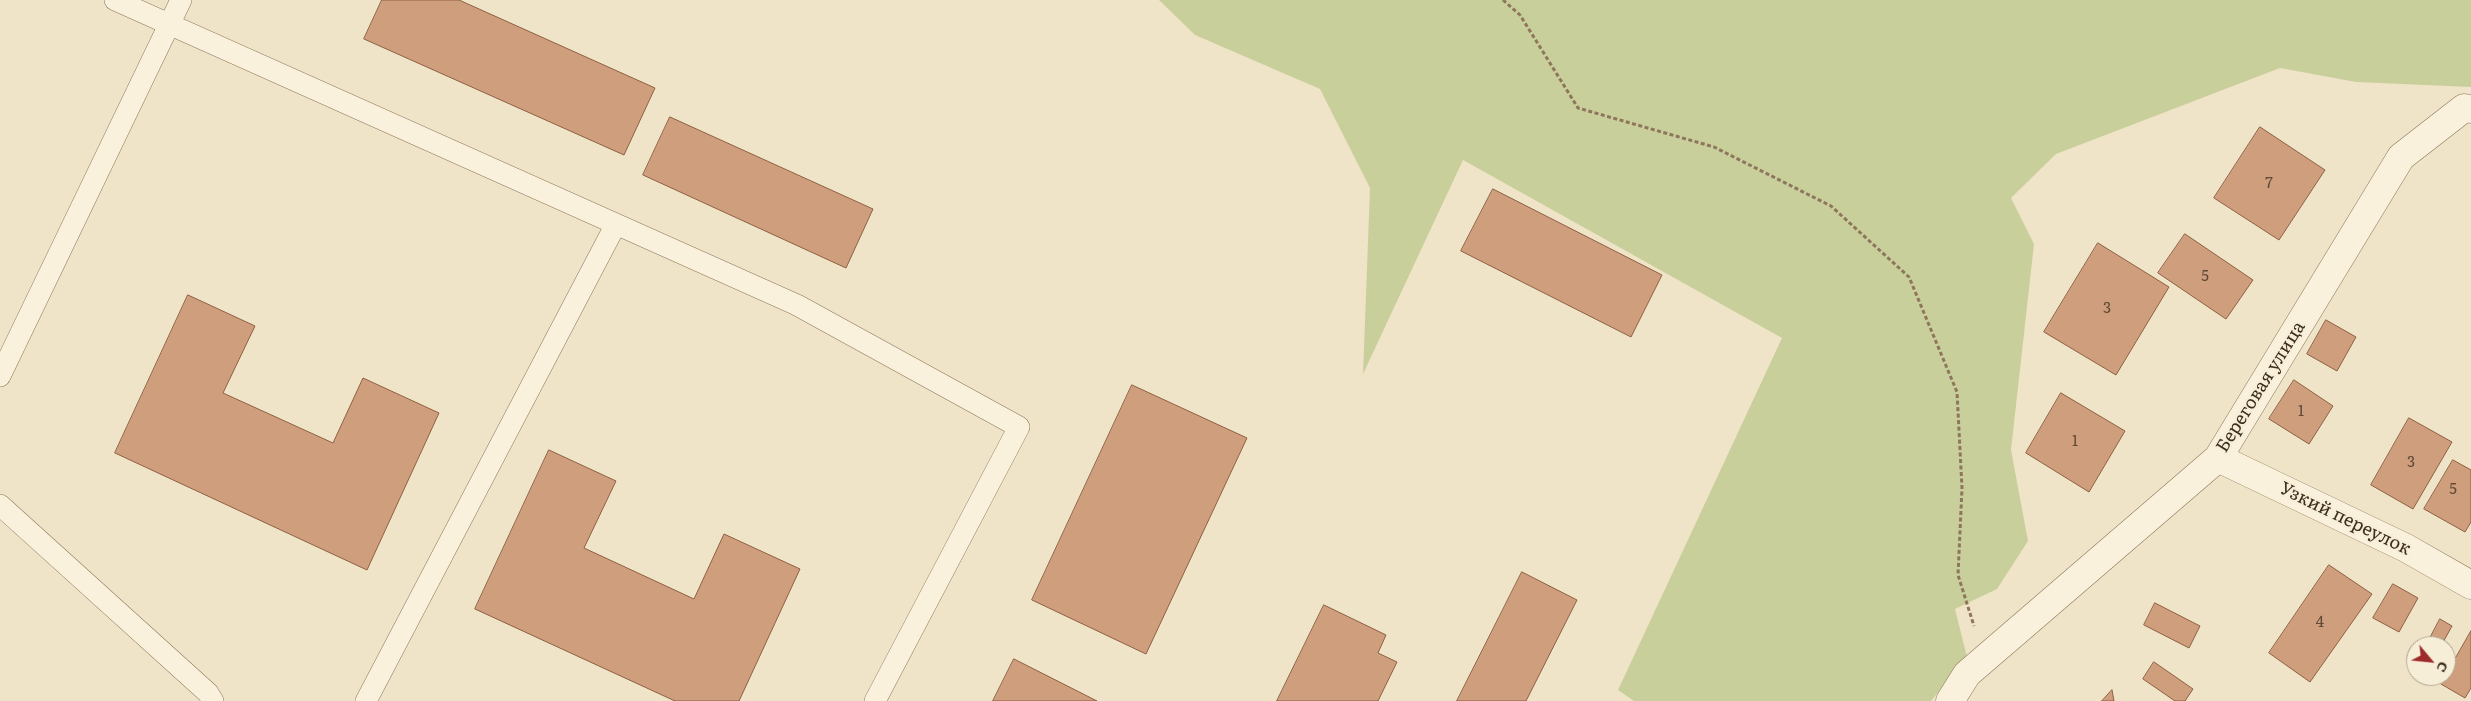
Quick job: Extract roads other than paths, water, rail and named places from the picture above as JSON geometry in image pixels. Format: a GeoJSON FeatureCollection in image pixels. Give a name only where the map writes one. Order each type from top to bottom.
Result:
{"type":"FeatureCollection","features":[{"type":"Feature","properties":{"kind":"street","name":"Береговая улица"},"geometry":{"type":"LineString","coordinates":[[1950,701],[1967,674],[2218,458],[2401,157],[2464,108],[2471,109]]}},
{"type":"Feature","properties":{"kind":"street","name":"Узкий переулок"},"geometry":{"type":"LineString","coordinates":[[2218,458],[2406,548],[2471,584]]}},
{"type":"Feature","properties":{"kind":"lane"},"geometry":{"type":"LineString","coordinates":[[114,0],[797,305],[1019,427],[876,701]]}},
{"type":"Feature","properties":{"kind":"lane"},"geometry":{"type":"LineString","coordinates":[[0,376],[181,0]]}},
{"type":"Feature","properties":{"kind":"lane"},"geometry":{"type":"LineString","coordinates":[[366,701],[616,224]]}},
{"type":"Feature","properties":{"kind":"lane"},"geometry":{"type":"LineString","coordinates":[[0,505],[208,692],[213,701]]}}]}
